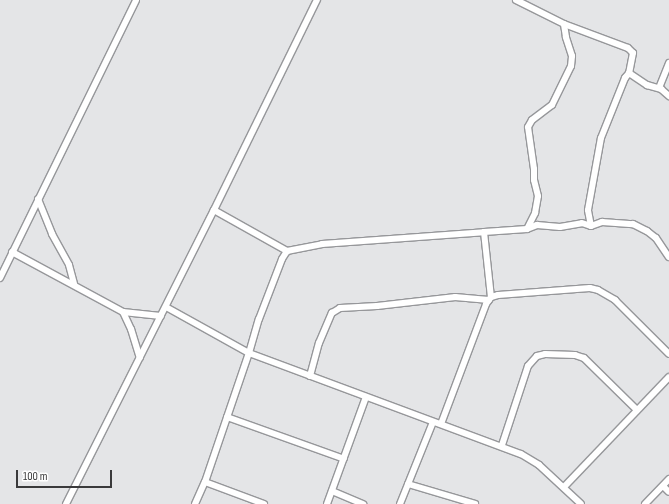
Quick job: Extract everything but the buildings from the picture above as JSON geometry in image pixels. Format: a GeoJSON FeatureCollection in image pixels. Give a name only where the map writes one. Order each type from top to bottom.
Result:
{"type":"FeatureCollection","features":[{"type":"Feature","properties":{"kind":"street"},"geometry":{"type":"LineString","coordinates":[[0,278],[136,0]]}},
{"type":"Feature","properties":{"kind":"street"},"geometry":{"type":"LineString","coordinates":[[69,503],[317,0]]}},
{"type":"Feature","properties":{"kind":"street"},"geometry":{"type":"LineString","coordinates":[[516,0],[564,24],[628,48],[633,53],[629,73],[622,83],[613,110],[602,132],[588,210],[591,226]]}},
{"type":"Feature","properties":{"kind":"street"},"geometry":{"type":"LineString","coordinates":[[527,229],[535,213],[538,196],[534,184],[534,170],[528,127],[532,120],[552,105],[571,66],[572,56],[566,37],[564,24]]}},
{"type":"Feature","properties":{"kind":"street"},"geometry":{"type":"LineString","coordinates":[[659,88],[669,63]]}},
{"type":"Feature","properties":{"kind":"street"},"geometry":{"type":"LineString","coordinates":[[629,73],[647,85],[659,88],[669,96]]}},
{"type":"Feature","properties":{"kind":"street"},"geometry":{"type":"LineString","coordinates":[[38,199],[52,234],[69,265],[74,284]]}},
{"type":"Feature","properties":{"kind":"street"},"geometry":{"type":"LineString","coordinates":[[214,210],[288,251],[322,244],[527,229],[536,225],[560,227],[582,223],[591,226],[602,222],[633,224],[647,231],[660,244],[669,257]]}},
{"type":"Feature","properties":{"kind":"street"},"geometry":{"type":"LineString","coordinates":[[441,424],[490,298],[484,232]]}},
{"type":"Feature","properties":{"kind":"street"},"geometry":{"type":"LineString","coordinates":[[660,244],[669,246]]}},
{"type":"Feature","properties":{"kind":"street"},"geometry":{"type":"LineString","coordinates":[[196,504],[227,418],[259,319],[282,259],[288,251]]}},
{"type":"Feature","properties":{"kind":"street"},"geometry":{"type":"LineString","coordinates":[[12,252],[74,284],[123,312],[161,316]]}},
{"type":"Feature","properties":{"kind":"street"},"geometry":{"type":"LineString","coordinates":[[310,376],[319,343],[332,313],[340,308],[377,306],[455,297],[490,298],[498,294],[590,288],[598,290],[615,300],[669,354]]}},
{"type":"Feature","properties":{"kind":"street"},"geometry":{"type":"LineString","coordinates":[[166,307],[249,353],[433,422],[502,445],[539,465],[581,504]]}},
{"type":"Feature","properties":{"kind":"street"},"geometry":{"type":"LineString","coordinates":[[123,312],[140,358]]}},
{"type":"Feature","properties":{"kind":"street"},"geometry":{"type":"LineString","coordinates":[[502,445],[528,366],[537,356],[544,354],[575,355],[584,358],[637,410]]}},
{"type":"Feature","properties":{"kind":"street"},"geometry":{"type":"LineString","coordinates":[[564,487],[669,377]]}},
{"type":"Feature","properties":{"kind":"street"},"geometry":{"type":"LineString","coordinates":[[327,504],[366,397]]}},
{"type":"Feature","properties":{"kind":"street"},"geometry":{"type":"LineString","coordinates":[[227,418],[344,459]]}},
{"type":"Feature","properties":{"kind":"street"},"geometry":{"type":"LineString","coordinates":[[400,504],[433,422]]}},
{"type":"Feature","properties":{"kind":"street"},"geometry":{"type":"LineString","coordinates":[[645,504],[669,479]]}},
{"type":"Feature","properties":{"kind":"street"},"geometry":{"type":"LineString","coordinates":[[205,482],[264,504]]}},
{"type":"Feature","properties":{"kind":"street"},"geometry":{"type":"LineString","coordinates":[[408,484],[475,504]]}},
{"type":"Feature","properties":{"kind":"street"},"geometry":{"type":"LineString","coordinates":[[663,486],[669,492]]}},
{"type":"Feature","properties":{"kind":"street"},"geometry":{"type":"LineString","coordinates":[[332,491],[363,504]]}}]}
